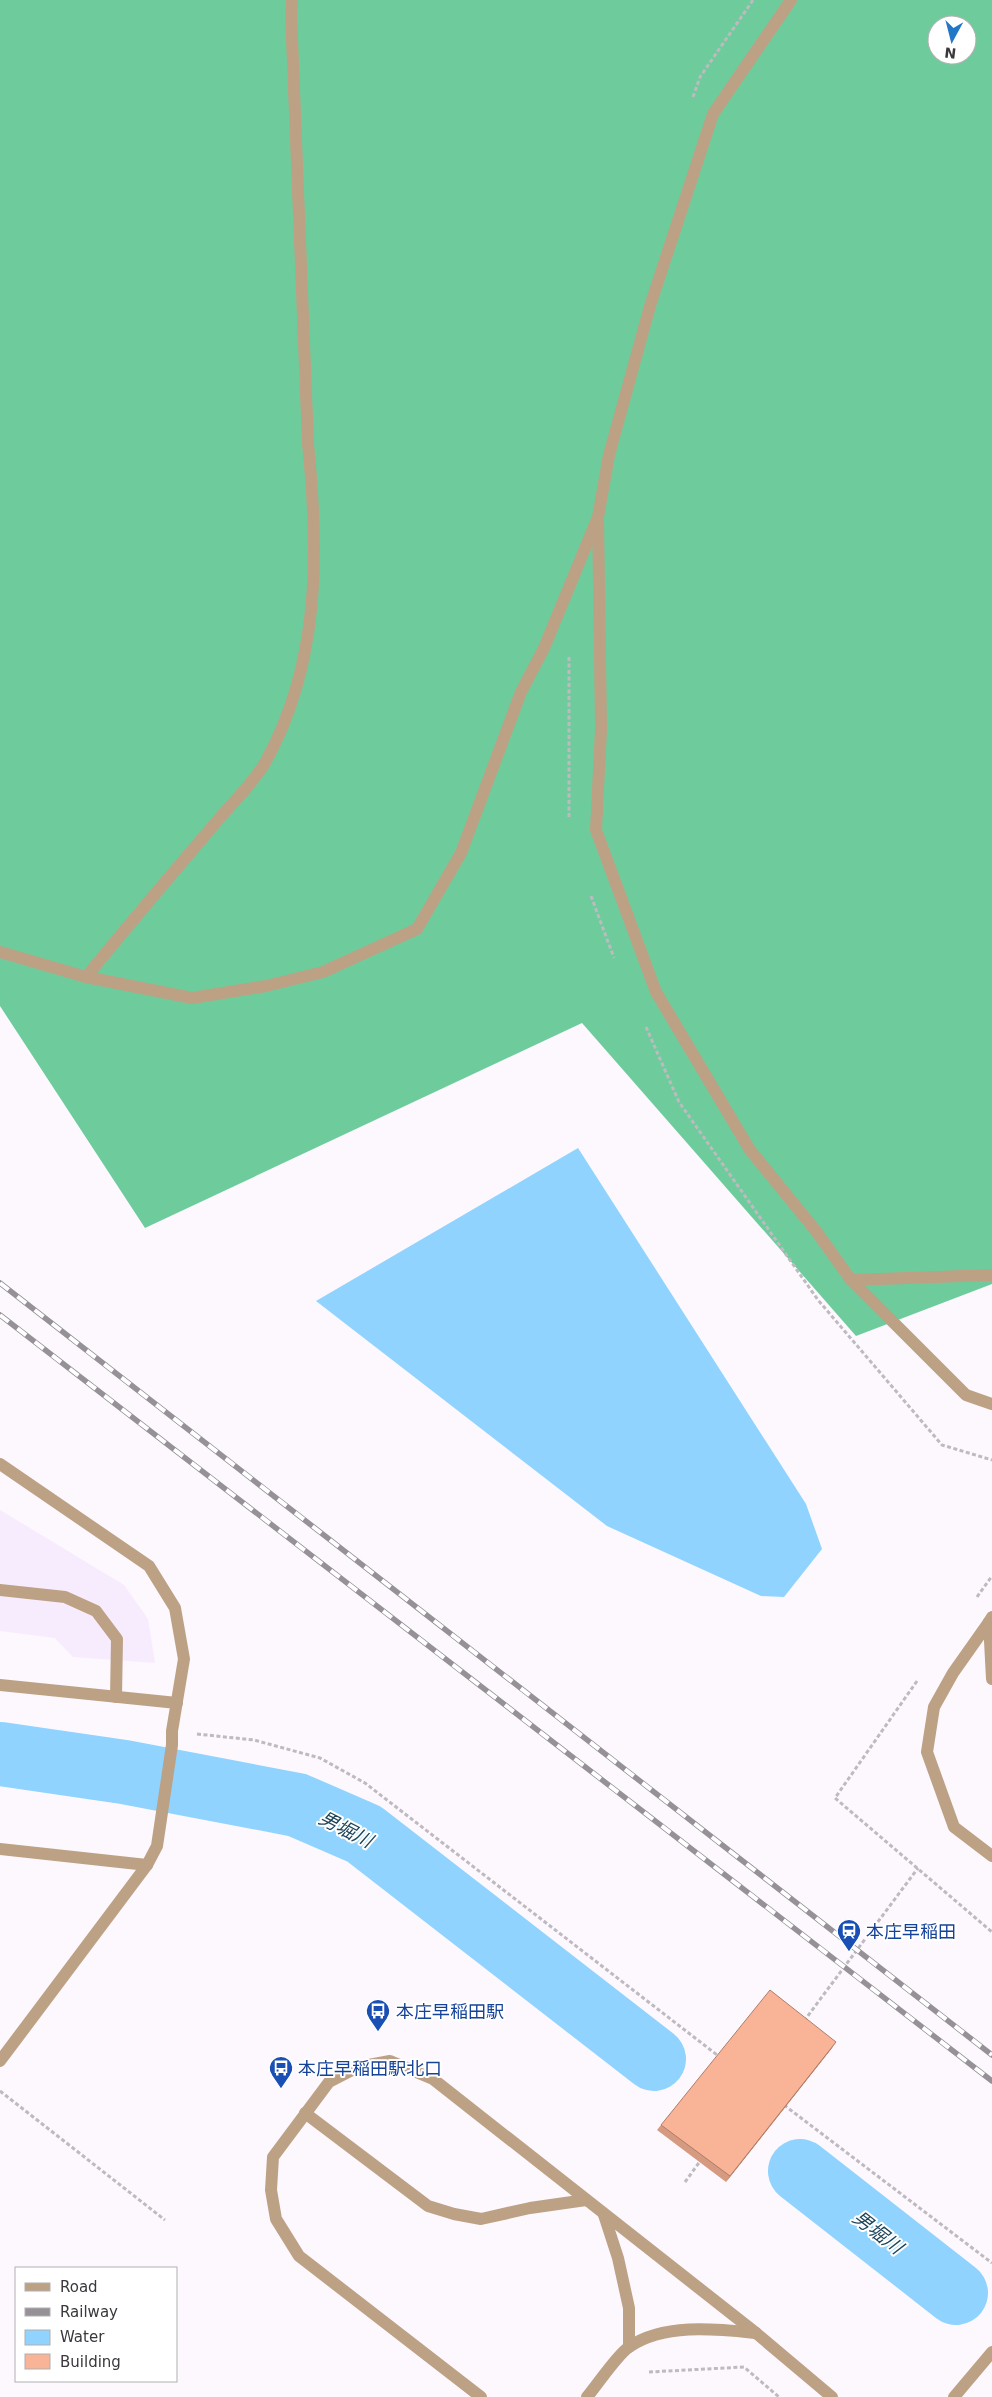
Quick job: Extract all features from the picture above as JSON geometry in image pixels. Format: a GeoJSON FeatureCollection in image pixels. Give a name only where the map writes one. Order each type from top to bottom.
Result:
{"type":"FeatureCollection","features":[{"type":"Feature","properties":{"kind":"street"},"geometry":{"type":"LineString","coordinates":[[86,977],[265,764],[287,718],[306,654],[314,590],[315,514],[308,444],[292,0]]}},
{"type":"Feature","properties":{"kind":"street"},"geometry":{"type":"LineString","coordinates":[[791,0],[713,114],[650,306],[609,455],[598,517],[601,729],[596,830],[656,992],[750,1150],[816,1231],[851,1280],[966,1395],[992,1404]]}},
{"type":"Feature","properties":{"kind":"street"},"geometry":{"type":"LineString","coordinates":[[0,952],[86,977],[192,998],[266,986],[323,972],[417,928],[461,853],[521,692],[544,648],[598,517]]}},
{"type":"Feature","properties":{"kind":"street"},"geometry":{"type":"LineString","coordinates":[[851,1280],[992,1275]]}},
{"type":"Feature","properties":{"kind":"street"},"geometry":{"type":"LineString","coordinates":[[0,1464],[149,1566],[175,1608],[184,1659],[172,1731],[172,1745],[157,1846],[147,1865],[0,2062]]}},
{"type":"Feature","properties":{"kind":"street"},"geometry":{"type":"LineString","coordinates":[[0,1590],[66,1597],[96,1611],[116,1638],[116,1696]]}},
{"type":"Feature","properties":{"kind":"street"},"geometry":{"type":"LineString","coordinates":[[990,1620],[992,1679]]}},
{"type":"Feature","properties":{"kind":"street"},"geometry":{"type":"LineString","coordinates":[[990,1620],[953,1672],[934,1707],[927,1752],[954,1827],[992,1856]]}},
{"type":"Feature","properties":{"kind":"street"},"geometry":{"type":"LineString","coordinates":[[0,1685],[177,1703]]}},
{"type":"Feature","properties":{"kind":"street"},"geometry":{"type":"LineString","coordinates":[[0,1848],[147,1865]]}},
{"type":"Feature","properties":{"kind":"street"},"geometry":{"type":"LineString","coordinates":[[481,2397],[299,2256],[276,2219],[271,2190],[274,2157],[329,2082],[358,2067],[390,2061],[433,2079],[756,2333],[832,2397]]}},
{"type":"Feature","properties":{"kind":"street"},"geometry":{"type":"LineString","coordinates":[[305,2113],[428,2206],[454,2214],[481,2219],[530,2208],[586,2200]]}},
{"type":"Feature","properties":{"kind":"street"},"geometry":{"type":"LineString","coordinates":[[604,2214],[618,2258],[629,2308],[629,2347]]}},
{"type":"Feature","properties":{"kind":"street"},"geometry":{"type":"LineString","coordinates":[[587,2397],[629,2347],[668,2331],[714,2329],[756,2333]]}},
{"type":"Feature","properties":{"kind":"street"},"geometry":{"type":"LineString","coordinates":[[954,2397],[992,2352]]}},
{"type":"Feature","properties":{"kind":"path"},"geometry":{"type":"LineString","coordinates":[[690,105],[700,77],[753,0]]}},
{"type":"Feature","properties":{"kind":"path"},"geometry":{"type":"LineString","coordinates":[[569,654],[569,824]]}},
{"type":"Feature","properties":{"kind":"path"},"geometry":{"type":"LineString","coordinates":[[589,889],[616,962]]}},
{"type":"Feature","properties":{"kind":"path"},"geometry":{"type":"LineString","coordinates":[[644,1024],[679,1102],[818,1300],[942,1445],[992,1460]]}},
{"type":"Feature","properties":{"kind":"path"},"geometry":{"type":"LineString","coordinates":[[172,1731],[254,1740],[273,1745],[320,1758],[366,1783],[726,2062]]}},
{"type":"Feature","properties":{"kind":"path"},"geometry":{"type":"LineString","coordinates":[[798,2029],[918,1868]]}},
{"type":"Feature","properties":{"kind":"path"},"geometry":{"type":"LineString","coordinates":[[0,2091],[164,2220]]}},
{"type":"Feature","properties":{"kind":"path"},"geometry":{"type":"LineString","coordinates":[[778,2101],[992,2263]]}},
{"type":"Feature","properties":{"kind":"path"},"geometry":{"type":"LineString","coordinates":[[685,2182],[707,2152]]}},
{"type":"Feature","properties":{"kind":"path"},"geometry":{"type":"LineString","coordinates":[[648,2372],[744,2367],[778,2397]]}},
{"type":"Feature","properties":{"kind":"shaded area"},"geometry":{"type":"Polygon","coordinates":[[[0,1510],[124,1585],[148,1619],[155,1663],[73,1657],[55,1638],[0,1631],[0,1510]]]}},
{"type":"Feature","properties":{"kind":"green space"},"geometry":{"type":"Polygon","coordinates":[[[0,0],[992,0],[992,1284],[856,1336],[582,1023],[145,1228],[0,1006],[0,0]]]}},
{"type":"Feature","properties":{"kind":"water"},"geometry":{"type":"Polygon","coordinates":[[[578,1148],[806,1504],[822,1549],[784,1597],[761,1596],[607,1526],[316,1301],[578,1148]]]}},
{"type":"Feature","properties":{"kind":"building"},"geometry":{"type":"Polygon","coordinates":[[[770,1990],[836,2042],[730,2176],[661,2125],[770,1990]]]}},
{"type":"Feature","properties":{"kind":"waterway","name":"男堀川"},"geometry":{"type":"LineString","coordinates":[[0,1754],[124,1772],[297,1805],[364,1834],[654,2059]]}},
{"type":"Feature","properties":{"kind":"waterway","name":"男堀川"},"geometry":{"type":"LineString","coordinates":[[800,2171],[956,2293]]}},
{"type":"Feature","properties":{"kind":"railway"},"geometry":{"type":"LineString","coordinates":[[0,1283],[992,2055]]}},
{"type":"Feature","properties":{"kind":"railway"},"geometry":{"type":"LineString","coordinates":[[0,1315],[992,2081]]}},
{"type":"Feature","properties":{"kind":"place","name":"本庄早稲田"},"geometry":{"type":"Point","coordinates":[849,1952]}},
{"type":"Feature","properties":{"kind":"place","name":"本庄早稲田駅"},"geometry":{"type":"Point","coordinates":[378,2032]}},
{"type":"Feature","properties":{"kind":"place","name":"本庄早稲田駅北口"},"geometry":{"type":"Point","coordinates":[281,2089]}}]}
